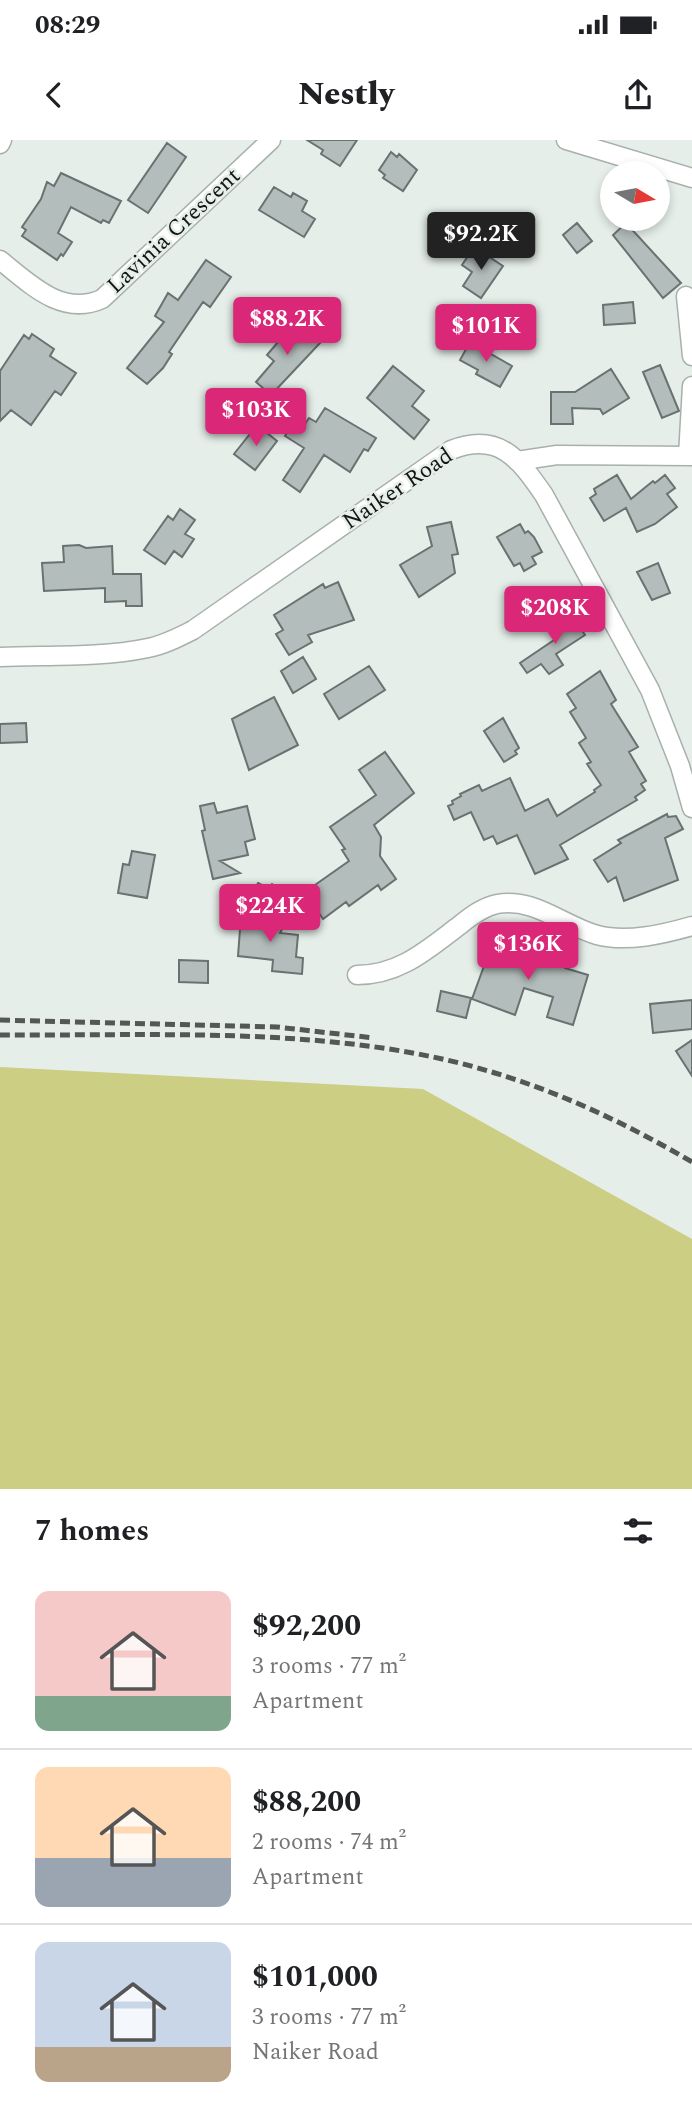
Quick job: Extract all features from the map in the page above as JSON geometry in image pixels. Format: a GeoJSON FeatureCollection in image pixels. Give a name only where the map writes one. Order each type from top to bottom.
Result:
{"type":"FeatureCollection","features":[{"type":"Feature","properties":{"kind":"street","name":"Lavinia Crescent"},"geometry":{"type":"LineString","coordinates":[[0,260],[61,303],[89,305],[113,289],[271,140]]}},
{"type":"Feature","properties":{"kind":"street"},"geometry":{"type":"LineString","coordinates":[[566,140],[692,178]]}},
{"type":"Feature","properties":{"kind":"street"},"geometry":{"type":"LineString","coordinates":[[686,296],[692,356]]}},
{"type":"Feature","properties":{"kind":"street"},"geometry":{"type":"LineString","coordinates":[[517,461],[556,455],[690,456],[692,386]]}},
{"type":"Feature","properties":{"kind":"street","name":"Naiker Road"},"geometry":{"type":"LineString","coordinates":[[0,657],[120,652],[148,648],[169,641],[193,630],[451,450],[468,443],[482,442],[502,449],[517,461],[544,495],[650,690],[680,766],[692,808]]}},
{"type":"Feature","properties":{"kind":"street"},"geometry":{"type":"LineString","coordinates":[[357,975],[390,972],[404,965],[475,913],[495,904],[512,903],[534,908],[606,937],[630,938],[692,926]]}},
{"type":"Feature","properties":{"kind":"green space"},"geometry":{"type":"Polygon","coordinates":[[[0,1067],[423,1089],[692,1239],[692,1489],[0,1489],[0,1067]]]}},
{"type":"Feature","properties":{"kind":"building"},"geometry":{"type":"Polygon","coordinates":[[[307,140],[357,140],[340,166],[321,154],[323,150],[307,140]]]}},
{"type":"Feature","properties":{"kind":"building"},"geometry":{"type":"Polygon","coordinates":[[[167,143],[186,157],[148,213],[128,200],[167,143]]]}},
{"type":"Feature","properties":{"kind":"building"},"geometry":{"type":"Polygon","coordinates":[[[391,152],[397,157],[399,154],[417,170],[403,191],[383,178],[385,175],[379,170],[391,152]]]}},
{"type":"Feature","properties":{"kind":"building"},"geometry":{"type":"Polygon","coordinates":[[[61,173],[121,201],[109,223],[103,220],[101,223],[71,207],[58,233],[72,242],[57,260],[22,236],[26,230],[22,227],[41,199],[47,182],[54,186],[61,173]]]}},
{"type":"Feature","properties":{"kind":"building"},"geometry":{"type":"Polygon","coordinates":[[[274,187],[291,197],[293,193],[307,201],[302,211],[315,219],[304,237],[259,210],[274,187]]]}},
{"type":"Feature","properties":{"kind":"building"},"geometry":{"type":"Polygon","coordinates":[[[577,223],[592,241],[577,253],[563,235],[577,223]]]}},
{"type":"Feature","properties":{"kind":"building"},"geometry":{"type":"Polygon","coordinates":[[[617,231],[633,231],[681,283],[663,298],[613,235],[617,231]]]}},
{"type":"Feature","properties":{"kind":"building"},"geometry":{"type":"Polygon","coordinates":[[[474,247],[503,266],[481,298],[463,286],[472,272],[462,265],[474,247]]]}},
{"type":"Feature","properties":{"kind":"building"},"geometry":{"type":"Polygon","coordinates":[[[206,260],[231,277],[210,307],[203,302],[169,352],[172,354],[163,368],[147,384],[127,368],[164,322],[155,316],[168,293],[178,300],[206,260]]]}},
{"type":"Feature","properties":{"kind":"building"},"geometry":{"type":"Polygon","coordinates":[[[633,302],[635,323],[604,325],[603,305],[633,302]]]}},
{"type":"Feature","properties":{"kind":"building"},"geometry":{"type":"Polygon","coordinates":[[[295,322],[320,343],[271,395],[256,382],[274,361],[267,355],[295,322]]]}},
{"type":"Feature","properties":{"kind":"building"},"geometry":{"type":"Polygon","coordinates":[[[32,334],[54,349],[50,356],[76,373],[61,395],[55,391],[31,425],[11,410],[0,421],[0,371],[24,335],[29,339],[32,334]]]}},
{"type":"Feature","properties":{"kind":"building"},"geometry":{"type":"Polygon","coordinates":[[[470,342],[512,366],[500,387],[476,374],[478,370],[460,360],[470,342]]]}},
{"type":"Feature","properties":{"kind":"building"},"geometry":{"type":"Polygon","coordinates":[[[660,365],[679,411],[662,418],[643,372],[660,365]]]}},
{"type":"Feature","properties":{"kind":"building"},"geometry":{"type":"Polygon","coordinates":[[[393,366],[424,391],[412,406],[429,420],[414,439],[367,398],[393,366]]]}},
{"type":"Feature","properties":{"kind":"building"},"geometry":{"type":"Polygon","coordinates":[[[611,369],[629,398],[603,414],[600,409],[572,408],[573,424],[551,424],[551,392],[575,392],[611,369]]]}},
{"type":"Feature","properties":{"kind":"building"},"geometry":{"type":"Polygon","coordinates":[[[325,408],[376,438],[368,451],[364,449],[350,472],[324,455],[300,492],[283,480],[304,448],[285,436],[296,418],[305,424],[309,418],[316,422],[325,408]]]}},
{"type":"Feature","properties":{"kind":"building"},"geometry":{"type":"Polygon","coordinates":[[[257,425],[277,441],[255,470],[234,454],[257,425]]]}},
{"type":"Feature","properties":{"kind":"building"},"geometry":{"type":"Polygon","coordinates":[[[617,475],[631,499],[665,475],[675,488],[667,494],[677,507],[655,524],[637,532],[626,508],[604,521],[590,498],[596,494],[594,489],[617,475]]]}},
{"type":"Feature","properties":{"kind":"building"},"geometry":{"type":"Polygon","coordinates":[[[180,509],[195,520],[185,534],[194,539],[182,557],[174,551],[165,564],[144,550],[168,516],[173,520],[180,509]]]}},
{"type":"Feature","properties":{"kind":"building"},"geometry":{"type":"Polygon","coordinates":[[[451,522],[458,554],[452,555],[455,573],[419,597],[400,565],[432,546],[427,527],[451,522]]]}},
{"type":"Feature","properties":{"kind":"building"},"geometry":{"type":"Polygon","coordinates":[[[520,524],[525,533],[528,531],[534,537],[542,552],[532,557],[536,564],[524,571],[520,563],[514,566],[497,537],[520,524]]]}},
{"type":"Feature","properties":{"kind":"building"},"geometry":{"type":"Polygon","coordinates":[[[79,545],[86,548],[112,546],[113,574],[141,574],[142,606],[126,606],[126,601],[105,602],[105,588],[44,591],[42,563],[64,562],[63,546],[79,545]]]}},
{"type":"Feature","properties":{"kind":"building"},"geometry":{"type":"Polygon","coordinates":[[[658,563],[670,593],[652,600],[637,572],[658,563]]]}},
{"type":"Feature","properties":{"kind":"building"},"geometry":{"type":"Polygon","coordinates":[[[338,582],[354,620],[308,635],[312,642],[289,655],[276,634],[283,630],[274,615],[323,584],[325,588],[338,582]]]}},
{"type":"Feature","properties":{"kind":"building"},"geometry":{"type":"Polygon","coordinates":[[[571,613],[585,635],[556,654],[563,665],[549,674],[541,664],[527,673],[520,663],[557,638],[550,627],[571,613]]]}},
{"type":"Feature","properties":{"kind":"building"},"geometry":{"type":"Polygon","coordinates":[[[303,657],[316,679],[293,693],[281,671],[303,657]]]}},
{"type":"Feature","properties":{"kind":"building"},"geometry":{"type":"Polygon","coordinates":[[[369,666],[385,690],[339,719],[324,694],[369,666]]]}},
{"type":"Feature","properties":{"kind":"building"},"geometry":{"type":"Polygon","coordinates":[[[600,671],[616,700],[611,704],[638,747],[629,752],[646,781],[641,784],[645,790],[635,797],[637,800],[560,845],[568,859],[535,874],[517,835],[497,844],[493,836],[484,840],[471,812],[454,820],[448,806],[461,796],[460,794],[479,785],[482,791],[510,778],[525,811],[548,799],[557,816],[595,792],[601,785],[587,764],[591,762],[579,743],[586,738],[570,712],[576,708],[567,694],[600,671]]]}},
{"type":"Feature","properties":{"kind":"building"},"geometry":{"type":"Polygon","coordinates":[[[274,697],[298,745],[249,770],[232,719],[274,697]]]}},
{"type":"Feature","properties":{"kind":"building"},"geometry":{"type":"Polygon","coordinates":[[[503,718],[519,748],[515,751],[517,754],[504,762],[484,731],[503,718]]]}},
{"type":"Feature","properties":{"kind":"building"},"geometry":{"type":"Polygon","coordinates":[[[26,723],[27,742],[0,743],[0,724],[26,723]]]}},
{"type":"Feature","properties":{"kind":"building"},"geometry":{"type":"Polygon","coordinates":[[[385,752],[414,793],[374,825],[381,837],[380,856],[396,879],[381,890],[378,885],[349,906],[346,902],[323,919],[305,892],[349,861],[342,850],[345,849],[330,827],[376,795],[359,770],[385,752]]]}},
{"type":"Feature","properties":{"kind":"building"},"geometry":{"type":"Polygon","coordinates":[[[214,803],[217,813],[247,806],[255,839],[245,842],[248,855],[220,861],[240,873],[213,879],[202,831],[205,830],[200,806],[214,803]]]}},
{"type":"Feature","properties":{"kind":"building"},"geometry":{"type":"Polygon","coordinates":[[[667,814],[668,817],[676,816],[683,829],[665,838],[678,880],[624,901],[616,877],[608,882],[594,860],[621,843],[618,840],[667,814]]]}},
{"type":"Feature","properties":{"kind":"building"},"geometry":{"type":"Polygon","coordinates":[[[132,851],[155,855],[147,898],[118,893],[123,864],[129,865],[132,851]]]}},
{"type":"Feature","properties":{"kind":"building"},"geometry":{"type":"Polygon","coordinates":[[[258,883],[269,889],[272,884],[299,900],[289,917],[251,896],[258,883]]]}},
{"type":"Feature","properties":{"kind":"building"},"geometry":{"type":"Polygon","coordinates":[[[241,916],[287,920],[280,933],[298,935],[296,957],[303,958],[302,974],[272,971],[273,960],[238,956],[241,916]]]}},
{"type":"Feature","properties":{"kind":"building"},"geometry":{"type":"Polygon","coordinates":[[[499,939],[526,949],[523,957],[549,964],[551,957],[567,962],[565,968],[588,975],[573,1025],[547,1017],[553,997],[524,988],[515,1015],[472,999],[484,966],[480,964],[489,941],[497,944],[499,939]]]}},
{"type":"Feature","properties":{"kind":"building"},"geometry":{"type":"Polygon","coordinates":[[[179,960],[208,961],[208,983],[179,982],[179,960]]]}},
{"type":"Feature","properties":{"kind":"building"},"geometry":{"type":"Polygon","coordinates":[[[441,991],[471,998],[466,1018],[437,1011],[441,991]]]}},
{"type":"Feature","properties":{"kind":"building"},"geometry":{"type":"Polygon","coordinates":[[[692,1000],[692,1029],[653,1033],[650,1004],[692,1000]]]}},
{"type":"Feature","properties":{"kind":"building"},"geometry":{"type":"Polygon","coordinates":[[[692,1040],[692,1076],[676,1051],[692,1040]]]}},
{"type":"Feature","properties":{"kind":"railway"},"geometry":{"type":"LineString","coordinates":[[0,1020],[277,1027],[374,1038]]}},
{"type":"Feature","properties":{"kind":"railway"},"geometry":{"type":"LineString","coordinates":[[0,1035],[250,1036],[375,1047],[436,1058],[521,1081],[571,1101],[644,1135],[692,1162]]}}]}
